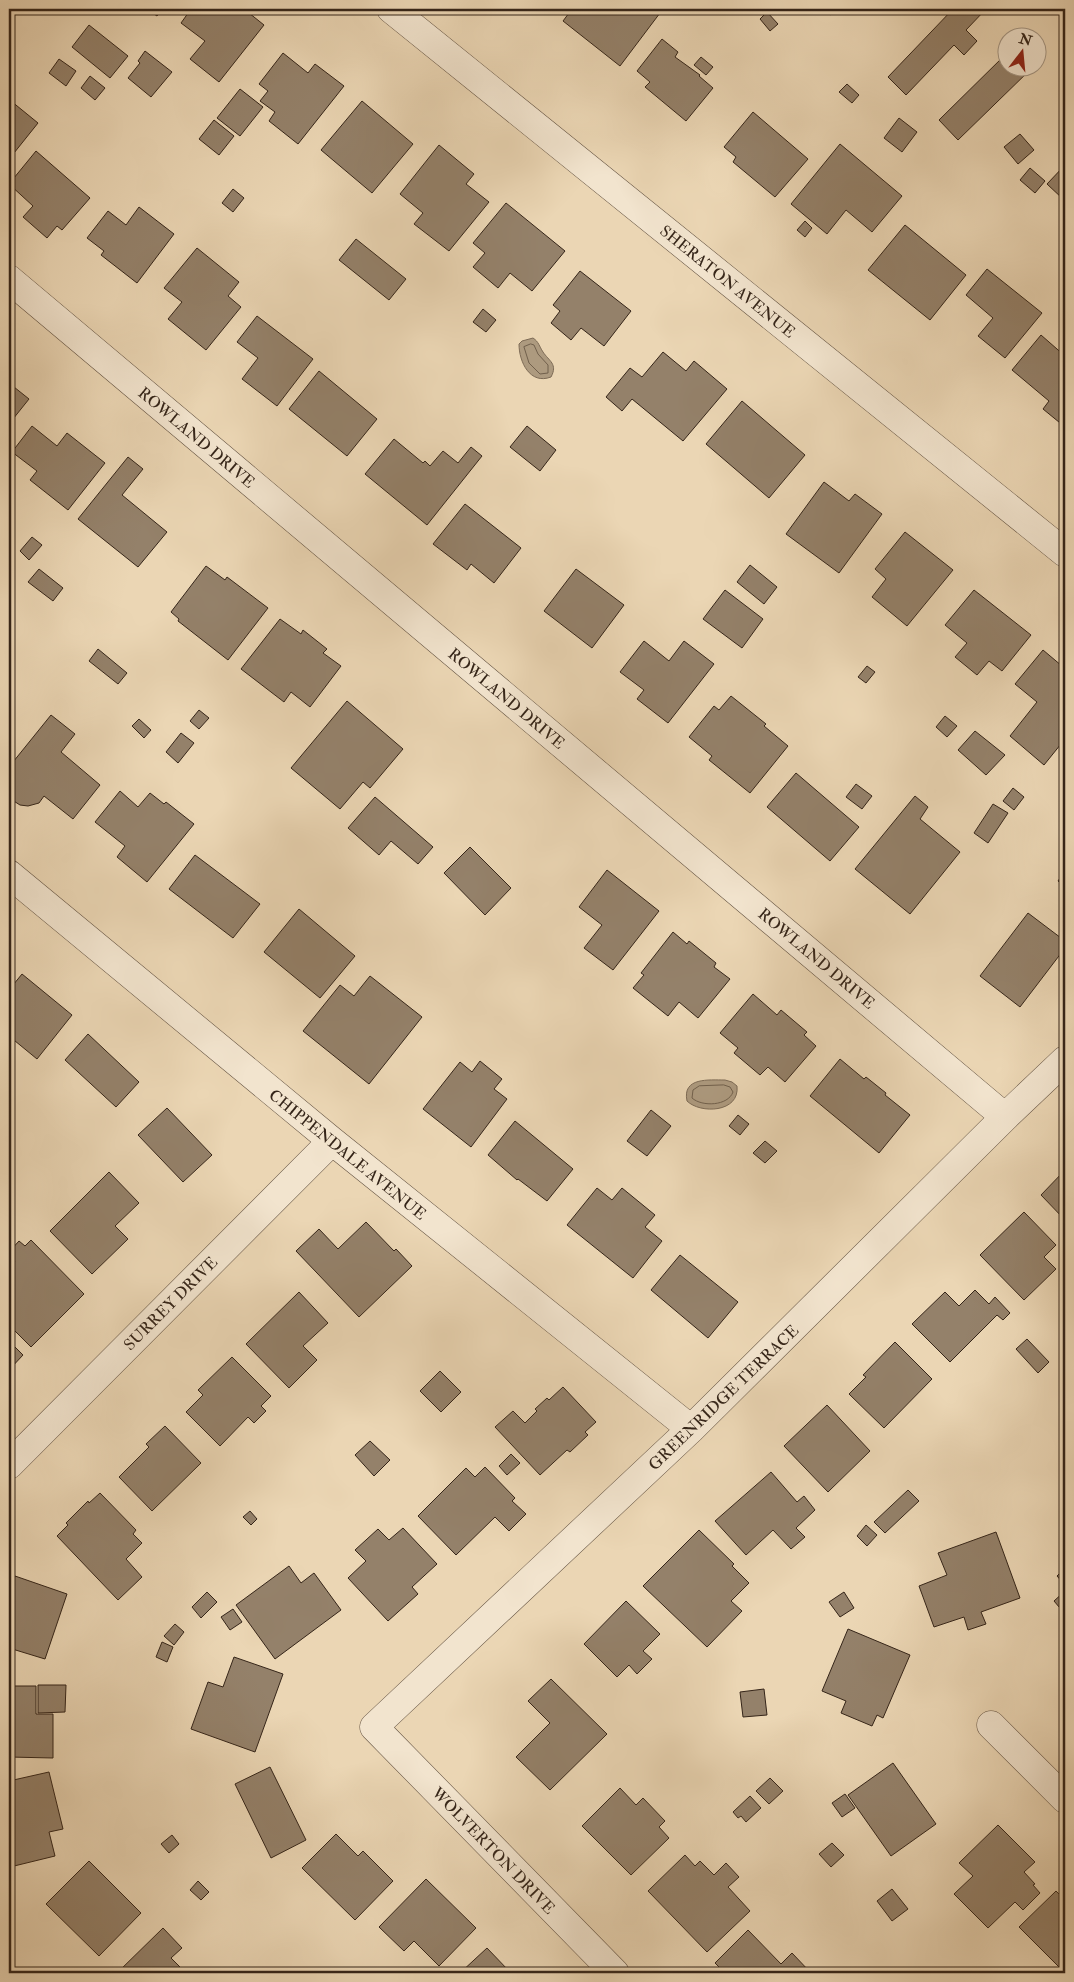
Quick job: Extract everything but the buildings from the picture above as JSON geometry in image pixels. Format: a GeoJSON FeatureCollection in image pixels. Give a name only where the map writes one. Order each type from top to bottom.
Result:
{"type":"FeatureCollection","features":[{"type":"Feature","properties":{"kind":"street","name":"SHERATON AVENUE"},"geometry":{"type":"LineString","coordinates":[[391,9],[1065,553]]}},
{"type":"Feature","properties":{"kind":"street","name":"ROWLAND DRIVE"},"geometry":{"type":"LineString","coordinates":[[9,279],[1005,1117]]}},
{"type":"Feature","properties":{"kind":"street","name":"CHIPPENDALE AVENUE"},"geometry":{"type":"LineString","coordinates":[[9,874],[332,1142],[691,1429]]}},
{"type":"Feature","properties":{"kind":"street","name":"GREENRIDGE TERRACE"},"geometry":{"type":"LineString","coordinates":[[374,1728],[691,1429],[1005,1117],[1065,1060]]}},
{"type":"Feature","properties":{"kind":"street","name":"SURREY DRIVE"},"geometry":{"type":"LineString","coordinates":[[9,1465],[332,1142]]}},
{"type":"Feature","properties":{"kind":"street"},"geometry":{"type":"LineString","coordinates":[[991,1725],[1065,1799]]}},
{"type":"Feature","properties":{"kind":"street","name":"WOLVERTON DRIVE"},"geometry":{"type":"LineString","coordinates":[[374,1728],[615,1973]]}},
{"type":"Feature","properties":{"kind":"water"},"geometry":{"type":"Polygon","coordinates":[[[533,338],[552,363],[554,369],[551,377],[544,379],[532,375],[521,358],[519,344],[522,341],[533,338]]]}},
{"type":"Feature","properties":{"kind":"water"},"geometry":{"type":"Polygon","coordinates":[[[705,1080],[725,1080],[737,1086],[736,1095],[732,1102],[726,1106],[709,1109],[701,1108],[687,1101],[687,1093],[693,1084],[705,1080]]]}}]}
